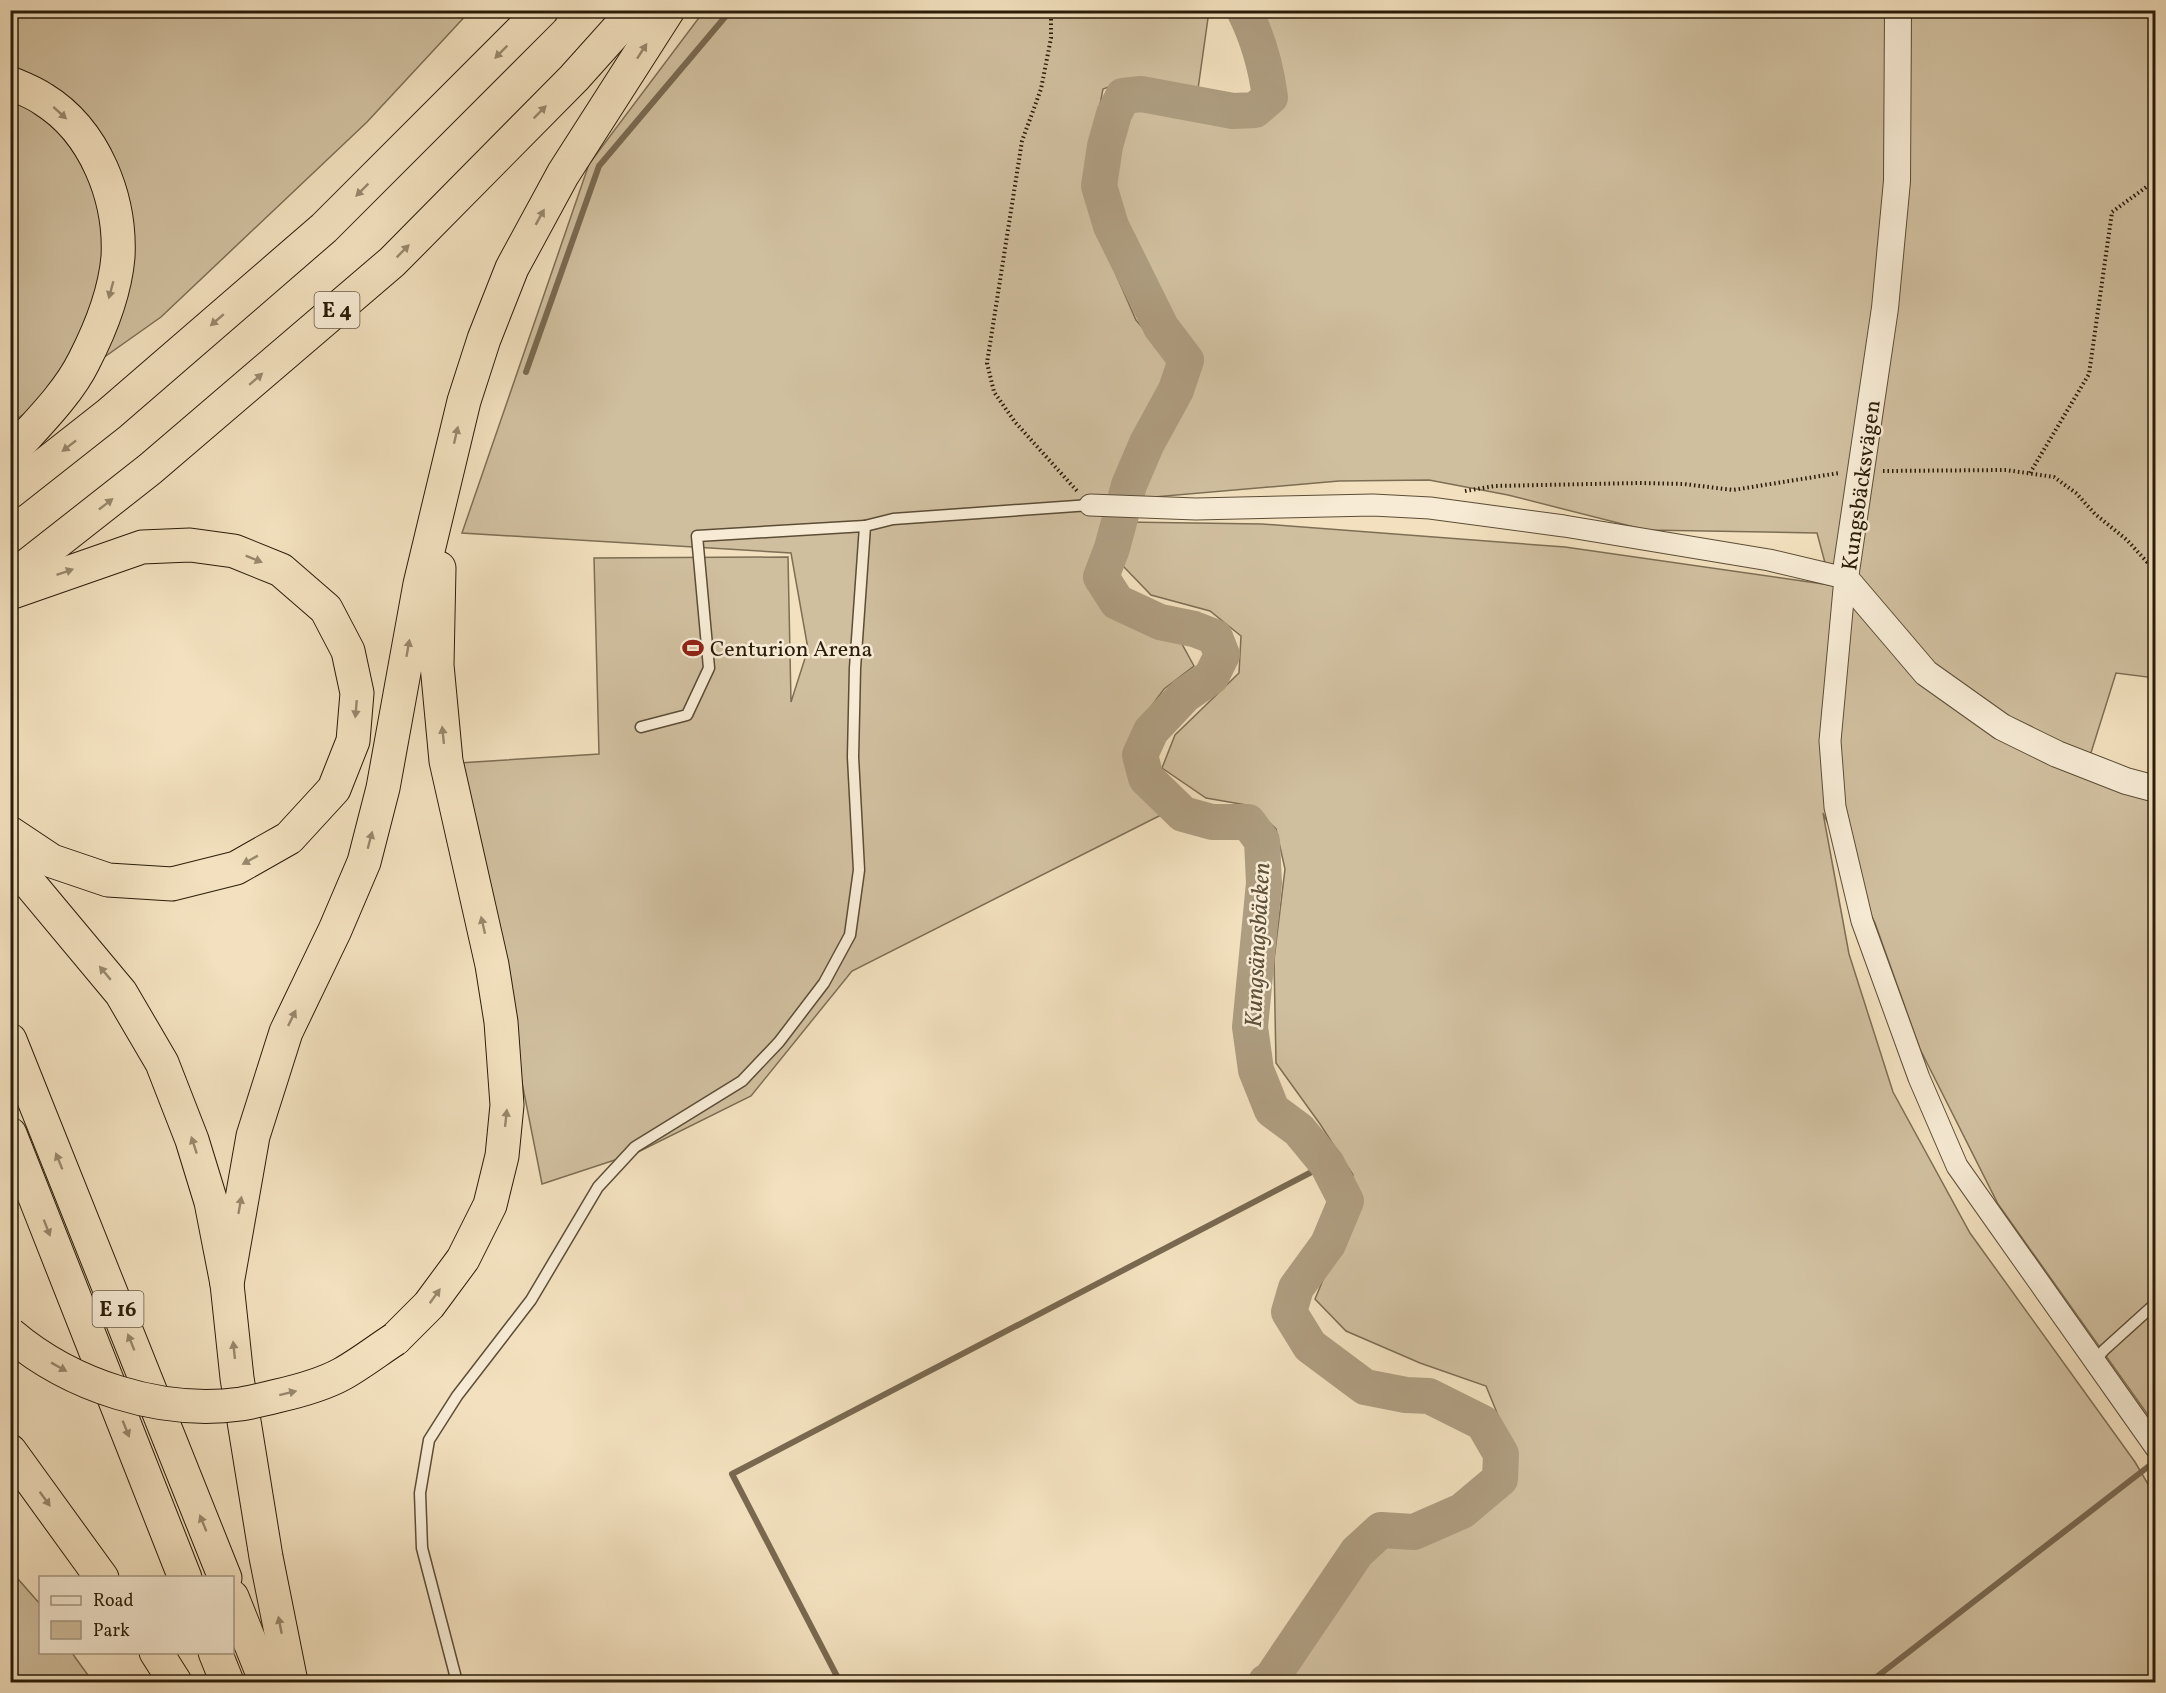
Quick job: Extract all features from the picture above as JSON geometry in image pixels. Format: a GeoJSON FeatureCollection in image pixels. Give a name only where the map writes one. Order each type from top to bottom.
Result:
{"type":"FeatureCollection","features":[{"type":"Feature","properties":{"kind":"highway"},"geometry":{"type":"LineString","coordinates":[[10,492],[109,414],[324,228],[542,10]]}},
{"type":"Feature","properties":{"kind":"highway","name":"E 4"},"geometry":{"type":"LineString","coordinates":[[10,579],[150,469],[392,262],[574,78],[635,10]]}},
{"type":"Feature","properties":{"kind":"highway"},"geometry":{"type":"LineString","coordinates":[[226,1284],[253,1136],[285,1032],[364,862],[383,788],[420,584],[464,401],[484,339],[512,268],[563,174],[668,10]]}},
{"type":"Feature","properties":{"kind":"highway"},"geometry":{"type":"LineString","coordinates":[[10,83],[45,99],[77,129],[102,168],[109,188],[118,234],[118,259],[107,306],[83,363],[66,388],[10,454]]}},
{"type":"Feature","properties":{"kind":"highway"},"geometry":{"type":"LineString","coordinates":[[10,1334],[45,1359],[86,1381],[161,1402],[215,1406],[250,1402],[293,1392],[342,1374],[395,1339],[429,1305],[456,1268],[490,1205],[502,1156],[507,1105],[501,1022],[492,965],[446,761],[436,665],[443,492]]}},
{"type":"Feature","properties":{"kind":"highway"},"geometry":{"type":"LineString","coordinates":[[10,593],[142,546],[190,545],[234,551],[281,570],[326,609],[348,651],[357,693],[353,741],[334,789],[289,838],[236,868],[172,884],[108,880],[52,861],[10,833]]}},
{"type":"Feature","properties":{"kind":"highway"},"geometry":{"type":"LineString","coordinates":[[10,860],[122,993],[162,1063],[192,1140],[211,1202],[226,1284],[238,1389],[266,1557],[291,1683]]}},
{"type":"Feature","properties":{"kind":"highway","name":"E 16"},"geometry":{"type":"LineString","coordinates":[[10,1040],[224,1576]]}},
{"type":"Feature","properties":{"kind":"highway","name":"E 16"},"geometry":{"type":"LineString","coordinates":[[10,1134],[184,1576]]}},
{"type":"Feature","properties":{"kind":"highway"},"geometry":{"type":"LineString","coordinates":[[10,1451],[101,1576]]}},
{"type":"Feature","properties":{"kind":"highway"},"geometry":{"type":"LineString","coordinates":[[234,1602],[266,1683]]}},
{"type":"Feature","properties":{"kind":"highway"},"geometry":{"type":"LineString","coordinates":[[157,1654],[176,1683]]}},
{"type":"Feature","properties":{"kind":"highway"},"geometry":{"type":"LineString","coordinates":[[215,1654],[227,1683]]}},
{"type":"Feature","properties":{"kind":"street","name":"Kungsbäcksvägen"},"geometry":{"type":"LineString","coordinates":[[1898,10],[1897,181],[1885,308],[1845,578],[1926,673],[2002,728],[2057,754],[2126,781],[2156,789]]}},
{"type":"Feature","properties":{"kind":"street"},"geometry":{"type":"LineString","coordinates":[[1090,505],[1234,509],[1373,505],[1430,508],[1599,531],[1769,560],[1845,578],[1830,741],[1835,807],[1862,921],[1919,1078],[1957,1166],[2156,1448]]}},
{"type":"Feature","properties":{"kind":"lane"},"geometry":{"type":"LineString","coordinates":[[641,727],[687,715],[709,669],[697,536],[865,526],[893,519],[1090,505]]}},
{"type":"Feature","properties":{"kind":"lane"},"geometry":{"type":"LineString","coordinates":[[457,1683],[422,1548],[420,1493],[429,1440],[457,1396],[531,1300],[598,1187],[635,1148],[742,1081],[780,1042],[824,983],[850,935],[859,870],[853,746],[855,668],[865,526]]}},
{"type":"Feature","properties":{"kind":"lane"},"geometry":{"type":"LineString","coordinates":[[2094,1362],[2111,1343],[2156,1303]]}},
{"type":"Feature","properties":{"kind":"path"},"geometry":{"type":"LineString","coordinates":[[1052,10],[1051,38],[1041,89],[1022,141],[987,363],[994,392],[1015,422],[1090,505]]}},
{"type":"Feature","properties":{"kind":"path"},"geometry":{"type":"LineString","coordinates":[[2030,473],[2089,374],[2112,212],[2156,180]]}},
{"type":"Feature","properties":{"kind":"path"},"geometry":{"type":"LineString","coordinates":[[1463,491],[1494,486],[1628,483],[1684,484],[1733,490],[1861,471],[2006,470],[2054,477],[2076,493],[2094,514],[2127,540],[2147,562],[2156,567]]}},
{"type":"Feature","properties":{"kind":"path"},"geometry":{"type":"LineString","coordinates":[[2141,1683],[2156,1675]]}},
{"type":"Feature","properties":{"kind":"green space"},"geometry":{"type":"Polygon","coordinates":[[[11,11],[470,11],[367,122],[161,317],[11,423],[11,11]]]}},
{"type":"Feature","properties":{"kind":"green space"},"geometry":{"type":"Polygon","coordinates":[[[704,11],[1209,11],[1197,96],[1180,88],[1134,78],[1103,89],[1085,183],[1097,231],[1136,320],[1169,359],[1138,448],[1114,492],[1104,535],[1090,573],[1104,603],[1139,629],[1177,635],[1194,666],[1164,689],[1136,727],[1124,761],[1137,786],[1165,813],[852,971],[751,1096],[636,1153],[542,1184],[459,763],[599,754],[594,558],[788,557],[791,702],[808,649],[791,553],[462,533],[589,164],[704,11]]]}},
{"type":"Feature","properties":{"kind":"green space"},"geometry":{"type":"Polygon","coordinates":[[[1254,11],[2155,11],[2155,678],[2116,673],[2084,775],[2155,803],[2155,1425],[1998,1204],[1920,1049],[1875,923],[1823,813],[1849,954],[1893,1092],[1970,1233],[2135,1462],[2155,1496],[2155,1682],[1274,1682],[1365,1553],[1454,1523],[1510,1486],[1506,1435],[1486,1386],[1420,1363],[1346,1331],[1315,1299],[1340,1239],[1353,1175],[1276,1063],[1274,960],[1285,869],[1276,829],[1252,806],[1206,798],[1162,768],[1175,735],[1239,673],[1241,636],[1210,611],[1151,595],[1123,566],[1125,522],[1262,524],[1565,547],[1831,585],[1817,533],[1646,530],[1508,495],[1429,480],[1339,481],[1131,499],[1147,455],[1190,378],[1198,353],[1152,302],[1113,212],[1104,175],[1119,121],[1132,102],[1156,104],[1202,117],[1258,123],[1277,102],[1274,63],[1254,11]]]}},
{"type":"Feature","properties":{"kind":"green space"},"geometry":{"type":"Polygon","coordinates":[[[11,1571],[39,1603],[39,1654],[73,1654],[93,1682],[11,1682],[11,1571]]]}},
{"type":"Feature","properties":{"kind":"waterway"},"geometry":{"type":"LineString","coordinates":[[526,372],[599,166],[731,10]]}},
{"type":"Feature","properties":{"kind":"waterway","name":"Kungsängsbäcken"},"geometry":{"type":"LineString","coordinates":[[1244,10],[1261,52],[1270,97],[1255,110],[1233,111],[1141,94],[1123,96],[1114,114],[1105,146],[1099,186],[1111,226],[1161,327],[1186,360],[1176,390],[1147,443],[1129,485],[1112,548],[1101,577],[1117,602],[1160,622],[1194,629],[1215,637],[1222,655],[1211,677],[1185,695],[1151,731],[1140,755],[1146,778],[1183,814],[1212,822],[1248,822],[1262,841],[1264,883],[1250,1027],[1256,1070],[1272,1110],[1299,1130],[1327,1164],[1346,1201],[1328,1244],[1296,1288],[1289,1312],[1310,1346],[1365,1387],[1406,1395],[1429,1396],[1483,1423],[1501,1454],[1500,1479],[1462,1511],[1414,1532],[1381,1530],[1357,1552],[1271,1679],[1266,1682]]}},
{"type":"Feature","properties":{"kind":"waterway"},"geometry":{"type":"LineString","coordinates":[[840,1682],[732,1474],[1327,1164]]}},
{"type":"Feature","properties":{"kind":"waterway"},"geometry":{"type":"LineString","coordinates":[[1870,1682],[2149,1466]]}},
{"type":"Feature","properties":{"kind":"place","name":"Centurion Arena"},"geometry":{"type":"Point","coordinates":[693,648]}}]}
